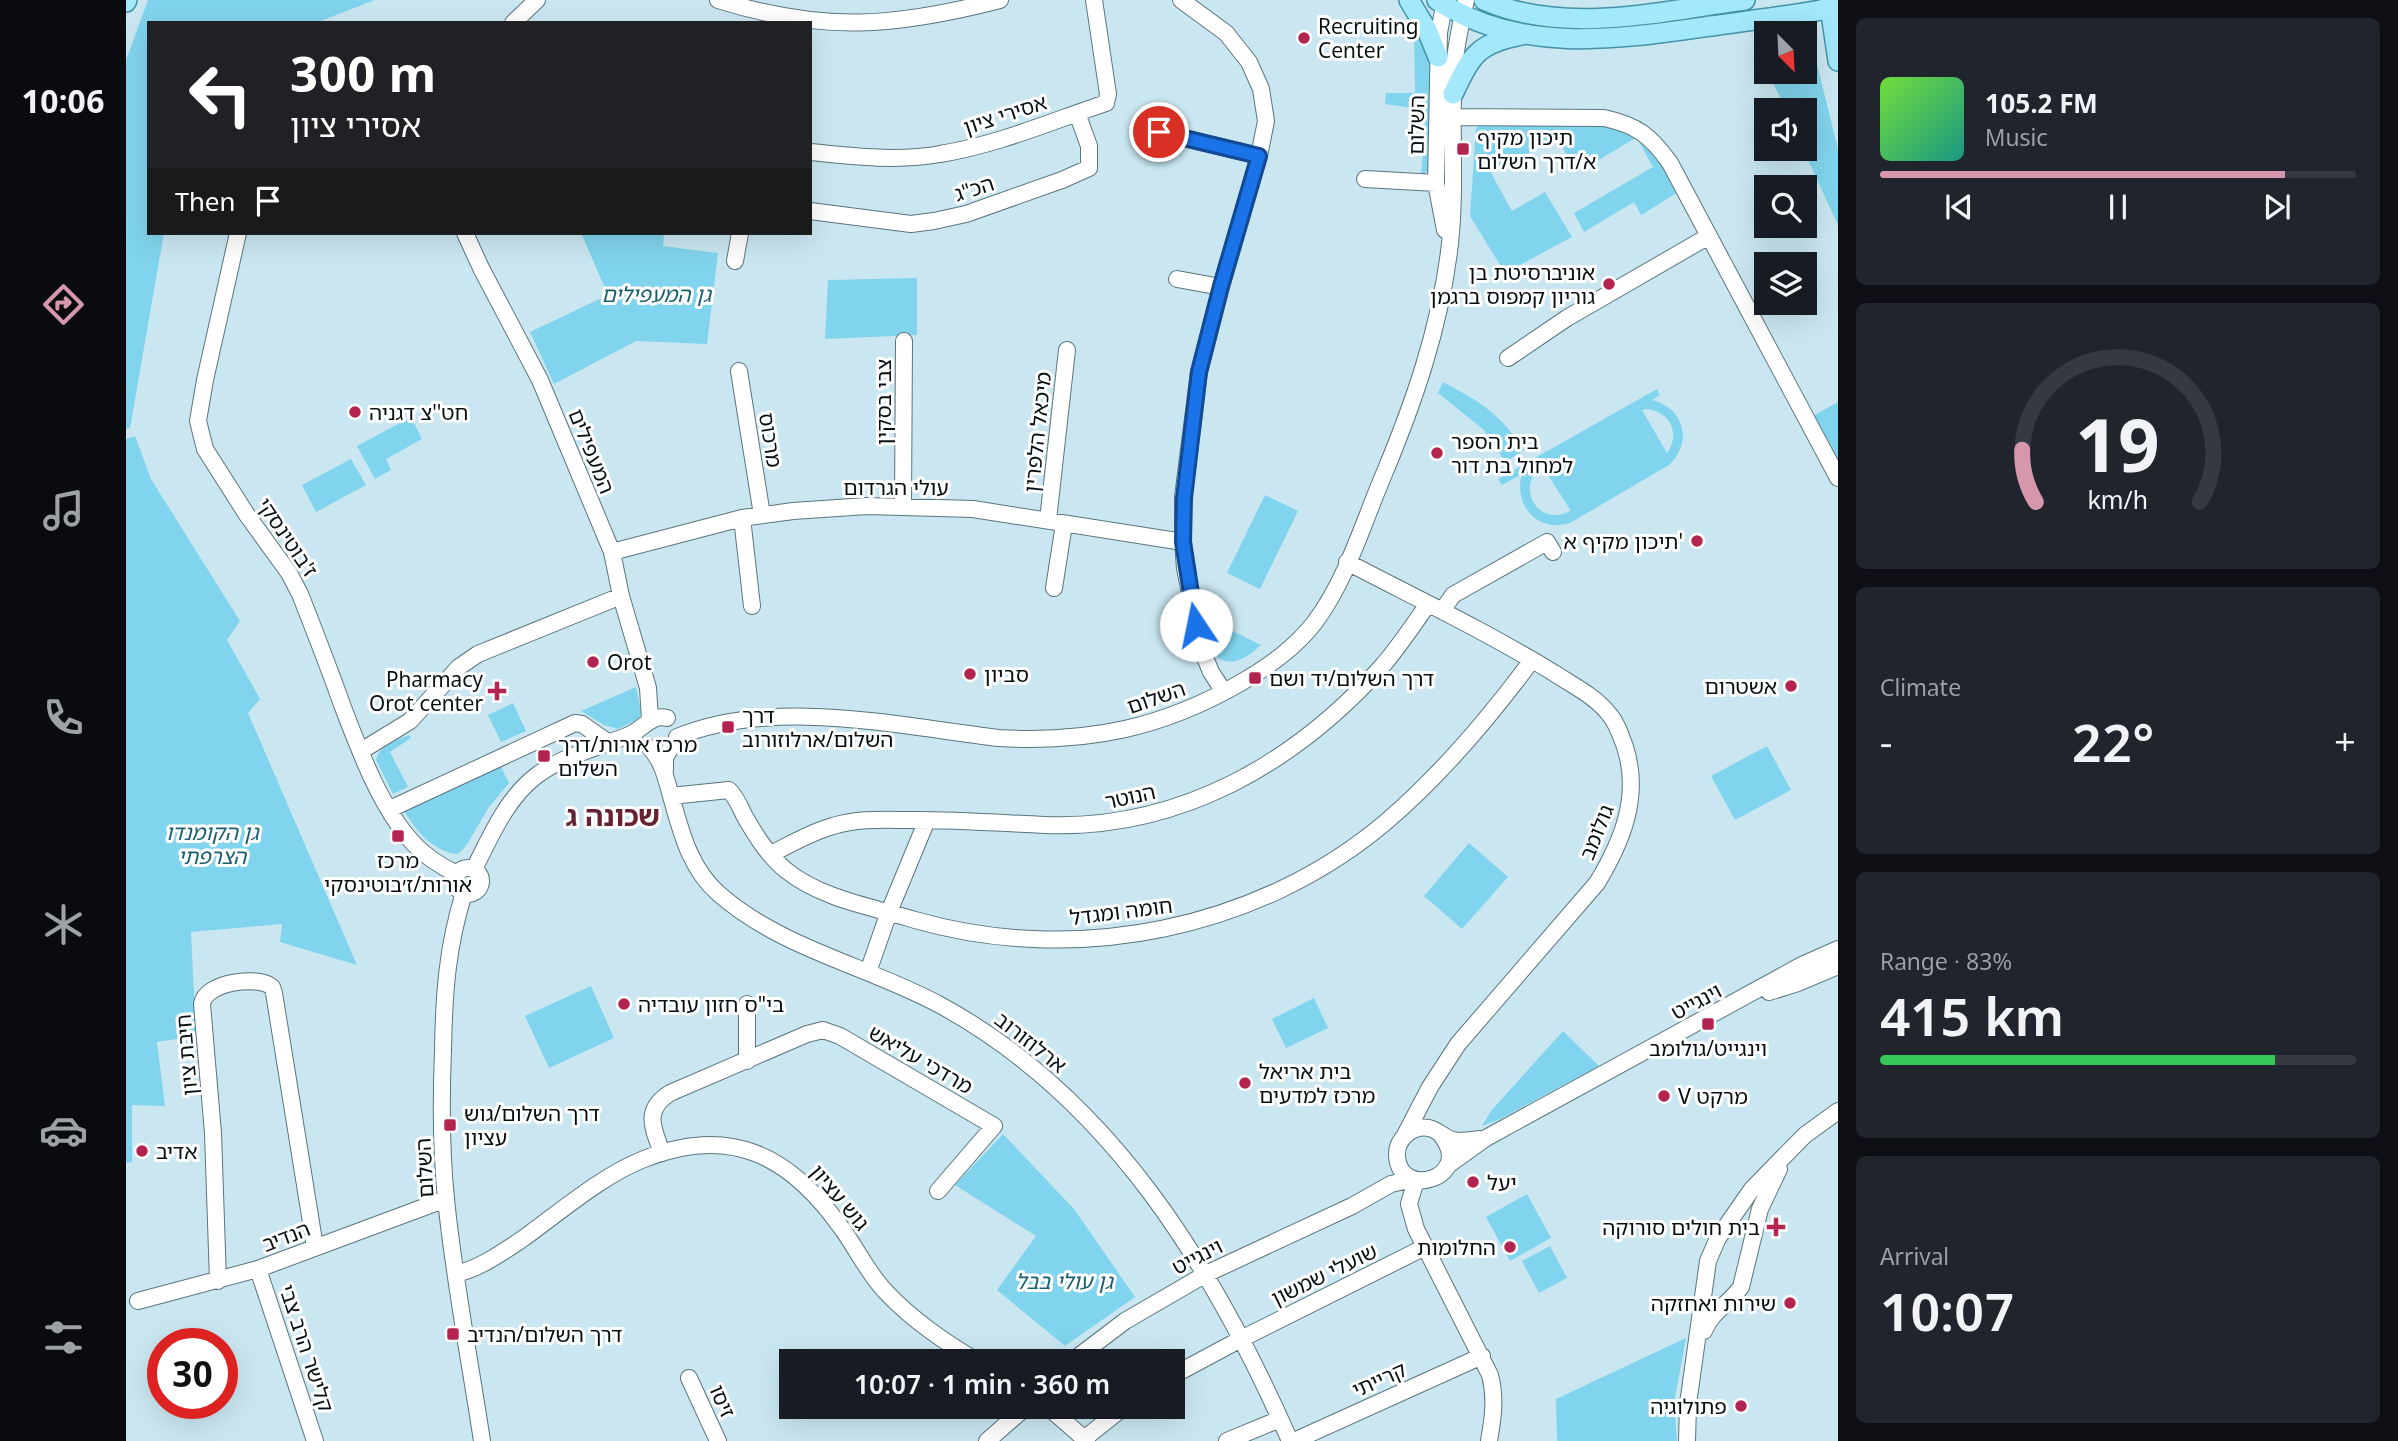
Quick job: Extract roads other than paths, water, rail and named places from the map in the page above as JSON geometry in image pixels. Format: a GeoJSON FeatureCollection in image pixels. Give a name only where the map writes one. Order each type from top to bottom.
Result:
{"type":"FeatureCollection","features":[{"type":"Feature","properties":{"kind":"main road"},"geometry":{"type":"LineString","coordinates":[[1409,0],[1427,30],[1438,57]]}},
{"type":"Feature","properties":{"kind":"main road"},"geometry":{"type":"LineString","coordinates":[[1484,0],[1522,12],[1588,19],[1623,17],[1745,0]]}},
{"type":"Feature","properties":{"kind":"main road"},"geometry":{"type":"LineString","coordinates":[[1495,0],[1522,12]]}},
{"type":"Feature","properties":{"kind":"main road"},"geometry":{"type":"LineString","coordinates":[[1442,1],[1464,7],[1490,26],[1527,34],[1588,40],[1625,38],[1832,5],[1838,61]]}},
{"type":"Feature","properties":{"kind":"main road"},"geometry":{"type":"LineString","coordinates":[[1453,94],[1468,61],[1480,50],[1501,39],[1527,34]]}},
{"type":"Feature","properties":{"kind":"street"},"geometry":{"type":"LineString","coordinates":[[515,21],[537,0]]}},
{"type":"Feature","properties":{"kind":"street"},"geometry":{"type":"LineString","coordinates":[[718,0],[779,20],[799,21]]}},
{"type":"Feature","properties":{"kind":"street"},"geometry":{"type":"LineString","coordinates":[[812,22],[859,24],[904,21],[1000,0]]}},
{"type":"Feature","properties":{"kind":"street","name":"אסירי ציון"},"geometry":{"type":"LineString","coordinates":[[812,152],[893,158],[939,154],[992,141],[1106,103],[1108,94],[1094,0]]}},
{"type":"Feature","properties":{"kind":"street"},"geometry":{"type":"LineString","coordinates":[[1181,0],[1226,33],[1256,73],[1266,121],[1259,156],[1199,372],[1184,498],[1185,568],[1201,648],[1211,672],[1224,692]]}},
{"type":"Feature","properties":{"kind":"street","name":"השלום"},"geometry":{"type":"LineString","coordinates":[[1442,1],[1438,57],[1436,183],[1449,251]]}},
{"type":"Feature","properties":{"kind":"street","name":"השלום"},"geometry":{"type":"LineString","coordinates":[[474,869],[504,811],[538,774],[641,729],[715,726],[751,720],[809,717],[1031,740],[1072,738],[1116,732],[1159,721],[1204,703],[1275,661],[1306,632],[1331,596],[1417,390],[1437,320],[1449,251],[1454,188],[1452,117],[1456,42],[1464,7]]}},
{"type":"Feature","properties":{"kind":"street","name":"הכ\"ג"},"geometry":{"type":"LineString","coordinates":[[812,211],[911,224],[934,221],[966,214],[1070,177],[1088,168],[1089,146],[1077,113]]}},
{"type":"Feature","properties":{"kind":"street"},"geometry":{"type":"LineString","coordinates":[[1452,117],[1604,118],[1626,123],[1648,135],[1671,163],[1838,478]]}},
{"type":"Feature","properties":{"kind":"street"},"geometry":{"type":"LineString","coordinates":[[1159,132],[1259,156]]}},
{"type":"Feature","properties":{"kind":"street"},"geometry":{"type":"LineString","coordinates":[[1366,179],[1436,183]]}},
{"type":"Feature","properties":{"kind":"street","name":"ז'בוטינסקי"},"geometry":{"type":"LineString","coordinates":[[239,235],[198,421],[205,449],[300,594],[360,751],[390,809],[404,831],[424,853],[436,864],[457,874]]}},
{"type":"Feature","properties":{"kind":"street","name":"המעפילים"},"geometry":{"type":"LineString","coordinates":[[466,235],[540,380],[612,552],[621,596],[650,696],[664,728]]}},
{"type":"Feature","properties":{"kind":"street"},"geometry":{"type":"LineString","coordinates":[[735,261],[740,235]]}},
{"type":"Feature","properties":{"kind":"street"},"geometry":{"type":"LineString","coordinates":[[1508,358],[1567,318],[1709,236]]}},
{"type":"Feature","properties":{"kind":"street"},"geometry":{"type":"LineString","coordinates":[[1177,279],[1221,286]]}},
{"type":"Feature","properties":{"kind":"street","name":"צבי בסקין"},"geometry":{"type":"LineString","coordinates":[[903,506],[904,341]]}},
{"type":"Feature","properties":{"kind":"street","name":"מיכאל הלפרין"},"geometry":{"type":"LineString","coordinates":[[1054,587],[1067,350]]}},
{"type":"Feature","properties":{"kind":"street","name":"מרכוס"},"geometry":{"type":"LineString","coordinates":[[739,371],[762,515]]}},
{"type":"Feature","properties":{"kind":"street","name":"עולי הגרדום"},"geometry":{"type":"LineString","coordinates":[[612,552],[743,518],[836,508],[903,506],[973,509],[1183,542]]}},
{"type":"Feature","properties":{"kind":"street"},"geometry":{"type":"LineString","coordinates":[[743,518],[752,606]]}},
{"type":"Feature","properties":{"kind":"street","name":"הנוטר"},"geometry":{"type":"LineString","coordinates":[[771,855],[807,836],[860,820],[1085,825],[1126,821],[1200,798],[1272,762],[1325,722],[1435,608],[1453,594],[1547,542],[1553,552]]}},
{"type":"Feature","properties":{"kind":"street","name":"גולומב"},"geometry":{"type":"LineString","coordinates":[[1347,562],[1532,660],[1597,701],[1610,715],[1620,733],[1628,758],[1631,785],[1630,808],[1617,847],[1597,883],[1458,1044],[1430,1087],[1405,1135]]}},
{"type":"Feature","properties":{"kind":"street"},"geometry":{"type":"LineString","coordinates":[[360,751],[410,721],[459,667],[471,658],[621,596]]}},
{"type":"Feature","properties":{"kind":"street","name":"חומה ומגדל"},"geometry":{"type":"LineString","coordinates":[[671,796],[729,790],[736,796],[744,814],[771,855],[786,871],[821,891],[889,912],[965,932],[1055,940],[1104,938],[1152,931],[1210,917],[1250,903],[1350,849],[1386,822],[1456,756],[1492,714],[1532,660]]}},
{"type":"Feature","properties":{"kind":"street"},"geometry":{"type":"LineString","coordinates":[[390,809],[575,723],[582,724],[609,743]]}},
{"type":"Feature","properties":{"kind":"street"},"geometry":{"type":"LineString","coordinates":[[648,746],[643,732],[664,728]]}},
{"type":"Feature","properties":{"kind":"street","name":"השלום"},"geometry":{"type":"LineString","coordinates":[[504,811],[531,790],[560,773],[633,743],[638,742],[661,751],[664,728]]}},
{"type":"Feature","properties":{"kind":"street","name":"ארלוזורוב"},"geometry":{"type":"LineString","coordinates":[[664,728],[666,776]]}},
{"type":"Feature","properties":{"kind":"street","name":"ארלוזורוב"},"geometry":{"type":"LineString","coordinates":[[648,746],[659,760],[666,776],[690,854],[716,892],[748,917],[783,936],[920,994],[970,1022],[1021,1057],[1079,1108],[1147,1186],[1206,1273],[1292,1441]]}},
{"type":"Feature","properties":{"kind":"street"},"geometry":{"type":"LineString","coordinates":[[868,972],[889,912],[927,820]]}},
{"type":"Feature","properties":{"kind":"street"},"geometry":{"type":"LineString","coordinates":[[463,869],[474,869],[479,874],[480,885],[472,893],[464,893],[456,885],[457,874],[463,869]]}},
{"type":"Feature","properties":{"kind":"street","name":"השלום"},"geometry":{"type":"LineString","coordinates":[[464,893],[453,930],[447,967],[442,1074],[446,1199],[482,1441]]}},
{"type":"Feature","properties":{"kind":"street","name":"וינגייט"},"geometry":{"type":"LineString","coordinates":[[1447,1166],[1486,1138],[1802,965],[1838,949]]}},
{"type":"Feature","properties":{"kind":"street","name":"וינגייט"},"geometry":{"type":"LineString","coordinates":[[1740,1001],[1798,983],[1838,966]]}},
{"type":"Feature","properties":{"kind":"street","name":"חיבת ציון"},"geometry":{"type":"LineString","coordinates":[[218,1281],[214,1133],[202,1004],[207,992],[218,986],[263,982],[272,987],[315,1247]]}},
{"type":"Feature","properties":{"kind":"street"},"geometry":{"type":"LineString","coordinates":[[747,1004],[747,1061]]}},
{"type":"Feature","properties":{"kind":"street","name":"מרדכי עליאש"},"geometry":{"type":"LineString","coordinates":[[662,1153],[652,1118],[653,1108],[659,1100],[807,1034],[824,1030],[840,1036],[995,1126],[938,1191]]}},
{"type":"Feature","properties":{"kind":"street"},"geometry":{"type":"LineString","coordinates":[[1430,1087],[1426,1102],[1427,1113],[1450,1149],[1447,1166],[1434,1178],[1414,1179],[1402,1169],[1397,1156],[1398,1148],[1405,1135],[1420,1128],[1438,1133]]}},
{"type":"Feature","properties":{"kind":"street"},"geometry":{"type":"LineString","coordinates":[[1687,1441],[1688,1404],[1708,1261],[1727,1223],[1752,1189],[1805,1136],[1830,1120],[1838,1111]]}},
{"type":"Feature","properties":{"kind":"street","name":"וינגייט"},"geometry":{"type":"LineString","coordinates":[[1438,1133],[1451,1139],[1466,1141],[1486,1138]]}},
{"type":"Feature","properties":{"kind":"street","name":"גוש עציון"},"geometry":{"type":"LineString","coordinates":[[456,1274],[470,1271],[499,1255],[618,1171],[662,1153],[695,1147],[722,1146],[756,1153],[785,1167],[805,1183],[884,1290],[905,1311],[956,1349]]}},
{"type":"Feature","properties":{"kind":"street","name":"וינגייט"},"geometry":{"type":"LineString","coordinates":[[1352,1206],[1385,1177],[1397,1156]]}},
{"type":"Feature","properties":{"kind":"street"},"geometry":{"type":"LineString","coordinates":[[1697,1346],[1709,1319],[1734,1297],[1741,1287],[1760,1209],[1783,1157]]}},
{"type":"Feature","properties":{"kind":"street"},"geometry":{"type":"LineString","coordinates":[[1414,1179],[1409,1204],[1416,1229],[1482,1356],[1494,1390],[1489,1441]]}},
{"type":"Feature","properties":{"kind":"street","name":"וינגייט"},"geometry":{"type":"LineString","coordinates":[[1088,1349],[1125,1321],[1206,1273],[1352,1206],[1391,1184],[1414,1179]]}},
{"type":"Feature","properties":{"kind":"street","name":"הנדיב"},"geometry":{"type":"LineString","coordinates":[[138,1301],[258,1269],[446,1199]]}},
{"type":"Feature","properties":{"kind":"street"},"geometry":{"type":"LineString","coordinates":[[1727,1223],[1739,1220],[1746,1223],[1753,1241]]}},
{"type":"Feature","properties":{"kind":"street","name":"שועלי שמשון"},"geometry":{"type":"LineString","coordinates":[[1185,1369],[1425,1247]]}},
{"type":"Feature","properties":{"kind":"street","name":"קלישר הרב צבי"},"geometry":{"type":"LineString","coordinates":[[258,1269],[315,1441]]}},
{"type":"Feature","properties":{"kind":"street"},"geometry":{"type":"LineString","coordinates":[[1704,1295],[1709,1303],[1723,1306]]}},
{"type":"Feature","properties":{"kind":"street","name":"קרייתי"},"geometry":{"type":"LineString","coordinates":[[1292,1441],[1482,1356]]}},
{"type":"Feature","properties":{"kind":"street","name":"זיסו"},"geometry":{"type":"LineString","coordinates":[[689,1378],[718,1441]]}},
{"type":"Feature","properties":{"kind":"street"},"geometry":{"type":"LineString","coordinates":[[987,1441],[1012,1419]]}},
{"type":"Feature","properties":{"kind":"street"},"geometry":{"type":"LineString","coordinates":[[1062,1419],[1086,1439],[1110,1419]]}},
{"type":"Feature","properties":{"kind":"street"},"geometry":{"type":"LineString","coordinates":[[1227,1441],[1280,1419]]}},
{"type":"Feature","properties":{"kind":"place","name":"Recruiting Center"},"geometry":{"type":"Point","coordinates":[1304,38]}},
{"type":"Feature","properties":{"kind":"place","name":"תיכון מקיף א/דרך השלום"},"geometry":{"type":"Point","coordinates":[1463,149]}},
{"type":"Feature","properties":{"kind":"place","name":"אוניברסיטת בן גוריון קמפוס ברגמן"},"geometry":{"type":"Point","coordinates":[1609,284]}},
{"type":"Feature","properties":{"kind":"place","name":"חט''צ דגניה"},"geometry":{"type":"Point","coordinates":[355,412]}},
{"type":"Feature","properties":{"kind":"place","name":"בית הספר למחול בת דור"},"geometry":{"type":"Point","coordinates":[1437,453]}},
{"type":"Feature","properties":{"kind":"place","name":"תיכון מקיף א'"},"geometry":{"type":"Point","coordinates":[1697,541]}},
{"type":"Feature","properties":{"kind":"place","name":"Orot"},"geometry":{"type":"Point","coordinates":[593,662]}},
{"type":"Feature","properties":{"kind":"place","name":"סביון"},"geometry":{"type":"Point","coordinates":[970,674]}},
{"type":"Feature","properties":{"kind":"place","name":"דרך השלום/יד ושם"},"geometry":{"type":"Point","coordinates":[1255,678]}},
{"type":"Feature","properties":{"kind":"place","name":"אשטרום"},"geometry":{"type":"Point","coordinates":[1791,686]}},
{"type":"Feature","properties":{"kind":"place","name":"Pharmacy Orot center"},"geometry":{"type":"Point","coordinates":[497,691]}},
{"type":"Feature","properties":{"kind":"place","name":"דרך השלום/ארלוזורוב"},"geometry":{"type":"Point","coordinates":[728,727]}},
{"type":"Feature","properties":{"kind":"place","name":"מרכז אורות/דרך השלום"},"geometry":{"type":"Point","coordinates":[544,756]}},
{"type":"Feature","properties":{"kind":"place","name":"מרכז אורות/ז׳בוטינסקי"},"geometry":{"type":"Point","coordinates":[398,836]}},
{"type":"Feature","properties":{"kind":"place","name":"בי\"ס חזון עובדיה"},"geometry":{"type":"Point","coordinates":[624,1004]}},
{"type":"Feature","properties":{"kind":"place","name":"וינגייט/גולומב"},"geometry":{"type":"Point","coordinates":[1708,1024]}},
{"type":"Feature","properties":{"kind":"place","name":"בית אריאל מרכז למדעים"},"geometry":{"type":"Point","coordinates":[1245,1083]}},
{"type":"Feature","properties":{"kind":"place","name":"V מרקט"},"geometry":{"type":"Point","coordinates":[1664,1096]}},
{"type":"Feature","properties":{"kind":"place","name":"דרך השלום/גוש עציון"},"geometry":{"type":"Point","coordinates":[450,1125]}},
{"type":"Feature","properties":{"kind":"place","name":"אדיב"},"geometry":{"type":"Point","coordinates":[142,1151]}},
{"type":"Feature","properties":{"kind":"place","name":"יעל"},"geometry":{"type":"Point","coordinates":[1473,1182]}},
{"type":"Feature","properties":{"kind":"place","name":"בית חולים סורוקה"},"geometry":{"type":"Point","coordinates":[1776,1227]}},
{"type":"Feature","properties":{"kind":"place","name":"החלומות"},"geometry":{"type":"Point","coordinates":[1510,1247]}},
{"type":"Feature","properties":{"kind":"place","name":"שירות ואחזקה"},"geometry":{"type":"Point","coordinates":[1790,1303]}},
{"type":"Feature","properties":{"kind":"place","name":"דרך השלום/הנדיב"},"geometry":{"type":"Point","coordinates":[453,1334]}},
{"type":"Feature","properties":{"kind":"place","name":"פתולוגיה"},"geometry":{"type":"Point","coordinates":[1741,1406]}},
{"type":"Feature","properties":{"kind":"district","name":"שכונה ג"},"geometry":{"type":"Point","coordinates":[613,815]}},
{"type":"Feature","properties":{"kind":"park label","name":"גן המעפילים"},"geometry":{"type":"Point","coordinates":[656,294]}},
{"type":"Feature","properties":{"kind":"park label","name":"גן הקומנדו הצרפתי"},"geometry":{"type":"Point","coordinates":[212,844]}},
{"type":"Feature","properties":{"kind":"park label","name":"גן עולי בבל"},"geometry":{"type":"Point","coordinates":[1064,1281]}}]}
